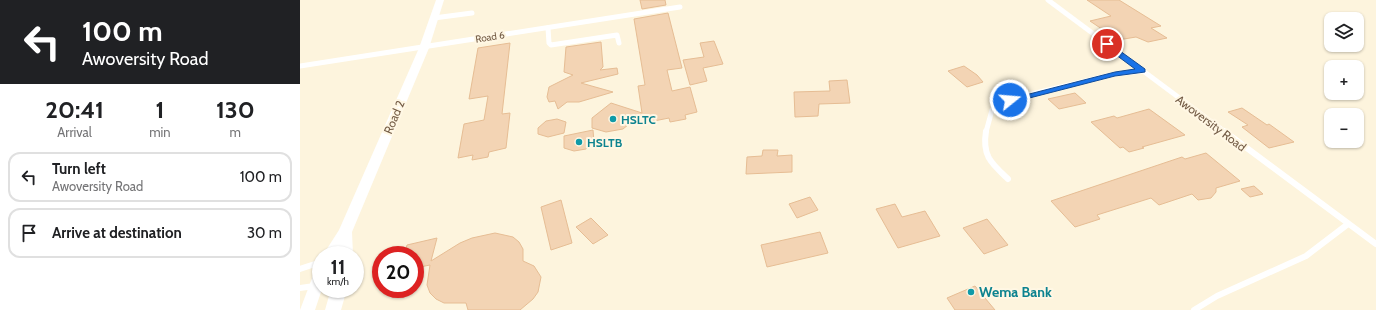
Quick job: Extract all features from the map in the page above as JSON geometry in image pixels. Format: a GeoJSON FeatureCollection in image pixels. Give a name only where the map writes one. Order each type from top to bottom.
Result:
{"type":"FeatureCollection","features":[{"type":"Feature","properties":{"kind":"street","name":"Road 2"},"geometry":{"type":"LineString","coordinates":[[335,246],[344,232],[424,48],[440,0]]}},
{"type":"Feature","properties":{"kind":"street"},"geometry":{"type":"LineString","coordinates":[[344,232],[345,246]]}},
{"type":"Feature","properties":{"kind":"street"},"geometry":{"type":"LineString","coordinates":[[307,310],[312,286]]}},
{"type":"Feature","properties":{"kind":"street"},"geometry":{"type":"LineString","coordinates":[[333,310],[336,298]]}},
{"type":"Feature","properties":{"kind":"lane","name":"Awoversity Road"},"geometry":{"type":"LineString","coordinates":[[1048,0],[1376,244]]}},
{"type":"Feature","properties":{"kind":"lane","name":"Road 6"},"geometry":{"type":"LineString","coordinates":[[300,67],[680,7]]}},
{"type":"Feature","properties":{"kind":"lane"},"geometry":{"type":"LineString","coordinates":[[434,18],[472,13]]}},
{"type":"Feature","properties":{"kind":"lane"},"geometry":{"type":"LineString","coordinates":[[548,28],[549,43],[551,45],[617,35],[619,43]]}},
{"type":"Feature","properties":{"kind":"lane"},"geometry":{"type":"LineString","coordinates":[[1008,179],[986,156],[986,126],[992,110],[1019,97],[1115,74],[1142,71]]}},
{"type":"Feature","properties":{"kind":"lane"},"geometry":{"type":"LineString","coordinates":[[1194,310],[1217,296],[1306,256],[1348,224]]}},
{"type":"Feature","properties":{"kind":"lane"},"geometry":{"type":"LineString","coordinates":[[300,270],[312,265]]}},
{"type":"Feature","properties":{"kind":"building"},"geometry":{"type":"Polygon","coordinates":[[[640,0],[665,0],[666,5],[642,9],[640,0]]]}},
{"type":"Feature","properties":{"kind":"building"},"geometry":{"type":"Polygon","coordinates":[[[1087,0],[1119,0],[1161,26],[1151,28],[1167,38],[1148,42],[1136,37],[1118,40],[1090,21],[1111,16],[1087,0]]]}},
{"type":"Feature","properties":{"kind":"building"},"geometry":{"type":"Polygon","coordinates":[[[668,13],[682,68],[667,70],[672,91],[690,87],[697,112],[685,115],[686,119],[670,122],[669,118],[649,122],[649,117],[634,120],[623,129],[606,132],[592,128],[592,118],[611,103],[642,113],[638,86],[645,85],[634,19],[668,13]]]}},
{"type":"Feature","properties":{"kind":"building"},"geometry":{"type":"Polygon","coordinates":[[[714,41],[723,64],[703,68],[707,81],[690,85],[683,60],[704,57],[700,43],[714,41]]]}},
{"type":"Feature","properties":{"kind":"building"},"geometry":{"type":"Polygon","coordinates":[[[601,42],[603,67],[600,70],[617,68],[618,74],[581,83],[613,92],[579,102],[567,102],[558,109],[555,101],[549,102],[547,97],[549,87],[573,75],[564,72],[566,47],[601,42]]]}},
{"type":"Feature","properties":{"kind":"building"},"geometry":{"type":"Polygon","coordinates":[[[510,43],[502,114],[510,113],[506,148],[489,152],[488,157],[472,160],[473,155],[458,158],[464,124],[484,120],[488,96],[469,99],[478,48],[510,43]]]}},
{"type":"Feature","properties":{"kind":"building"},"geometry":{"type":"Polygon","coordinates":[[[964,66],[977,75],[983,82],[967,87],[948,71],[964,66]]]}},
{"type":"Feature","properties":{"kind":"building"},"geometry":{"type":"Polygon","coordinates":[[[847,80],[850,103],[819,104],[818,116],[795,117],[794,92],[830,91],[829,81],[847,80]]]}},
{"type":"Feature","properties":{"kind":"building"},"geometry":{"type":"Polygon","coordinates":[[[1075,93],[1086,103],[1059,109],[1048,99],[1075,93]]]}},
{"type":"Feature","properties":{"kind":"building"},"geometry":{"type":"Polygon","coordinates":[[[1242,108],[1267,125],[1269,124],[1294,142],[1269,148],[1242,127],[1248,125],[1228,112],[1242,108]]]}},
{"type":"Feature","properties":{"kind":"building"},"geometry":{"type":"Polygon","coordinates":[[[1149,109],[1185,135],[1129,152],[1123,147],[1120,148],[1091,122],[1114,116],[1117,118],[1149,109]]]}},
{"type":"Feature","properties":{"kind":"building"},"geometry":{"type":"Polygon","coordinates":[[[557,119],[566,122],[564,133],[548,137],[538,134],[538,128],[546,121],[557,119]]]}},
{"type":"Feature","properties":{"kind":"building","name":"HSLTB"},"geometry":{"type":"Polygon","coordinates":[[[593,130],[594,142],[586,149],[574,151],[564,148],[564,136],[593,130]]]}},
{"type":"Feature","properties":{"kind":"building"},"geometry":{"type":"Polygon","coordinates":[[[763,150],[778,150],[777,156],[792,155],[792,172],[746,174],[747,157],[762,156],[763,150]]]}},
{"type":"Feature","properties":{"kind":"building"},"geometry":{"type":"Polygon","coordinates":[[[1206,153],[1240,181],[1216,188],[1216,192],[1211,198],[1198,200],[1192,194],[1159,205],[1151,198],[1097,215],[1100,219],[1075,227],[1051,201],[1182,157],[1185,159],[1206,153]]]}},
{"type":"Feature","properties":{"kind":"building"},"geometry":{"type":"Polygon","coordinates":[[[1254,186],[1263,194],[1250,197],[1241,189],[1254,186]]]}},
{"type":"Feature","properties":{"kind":"building"},"geometry":{"type":"Polygon","coordinates":[[[810,197],[818,210],[797,218],[789,204],[810,197]]]}},
{"type":"Feature","properties":{"kind":"building"},"geometry":{"type":"Polygon","coordinates":[[[561,200],[572,243],[551,250],[541,207],[561,200]]]}},
{"type":"Feature","properties":{"kind":"building"},"geometry":{"type":"Polygon","coordinates":[[[895,204],[902,217],[925,211],[940,236],[898,248],[876,209],[895,204]]]}},
{"type":"Feature","properties":{"kind":"building"},"geometry":{"type":"Polygon","coordinates":[[[591,218],[608,235],[593,244],[576,227],[591,218]]]}},
{"type":"Feature","properties":{"kind":"building"},"geometry":{"type":"Polygon","coordinates":[[[987,219],[1008,245],[984,254],[963,228],[987,219]]]}},
{"type":"Feature","properties":{"kind":"building"},"geometry":{"type":"Polygon","coordinates":[[[820,232],[828,253],[767,267],[761,245],[820,232]]]}},
{"type":"Feature","properties":{"kind":"building"},"geometry":{"type":"Polygon","coordinates":[[[495,233],[513,237],[519,242],[523,249],[523,261],[534,266],[541,277],[538,292],[533,299],[520,310],[468,310],[466,303],[444,303],[436,299],[430,293],[427,285],[430,265],[424,266],[424,246],[407,246],[437,238],[431,261],[460,243],[472,238],[495,233]]]}},
{"type":"Feature","properties":{"kind":"building","name":"Wema Bank"},"geometry":{"type":"Polygon","coordinates":[[[975,286],[995,310],[955,310],[947,298],[975,286]]]}},
{"type":"Feature","properties":{"kind":"place","name":"HSLTC"},"geometry":{"type":"Point","coordinates":[613,119]}},
{"type":"Feature","properties":{"kind":"place","name":"HSLTB"},"geometry":{"type":"Point","coordinates":[579,142]}},
{"type":"Feature","properties":{"kind":"place","name":"Wema Bank"},"geometry":{"type":"Point","coordinates":[971,292]}},
{"type":"Feature","properties":{"kind":"route"},"geometry":{"type":"LineString","coordinates":[[1010,100],[1115,74],[1142,71],[1107,44]]}}]}
